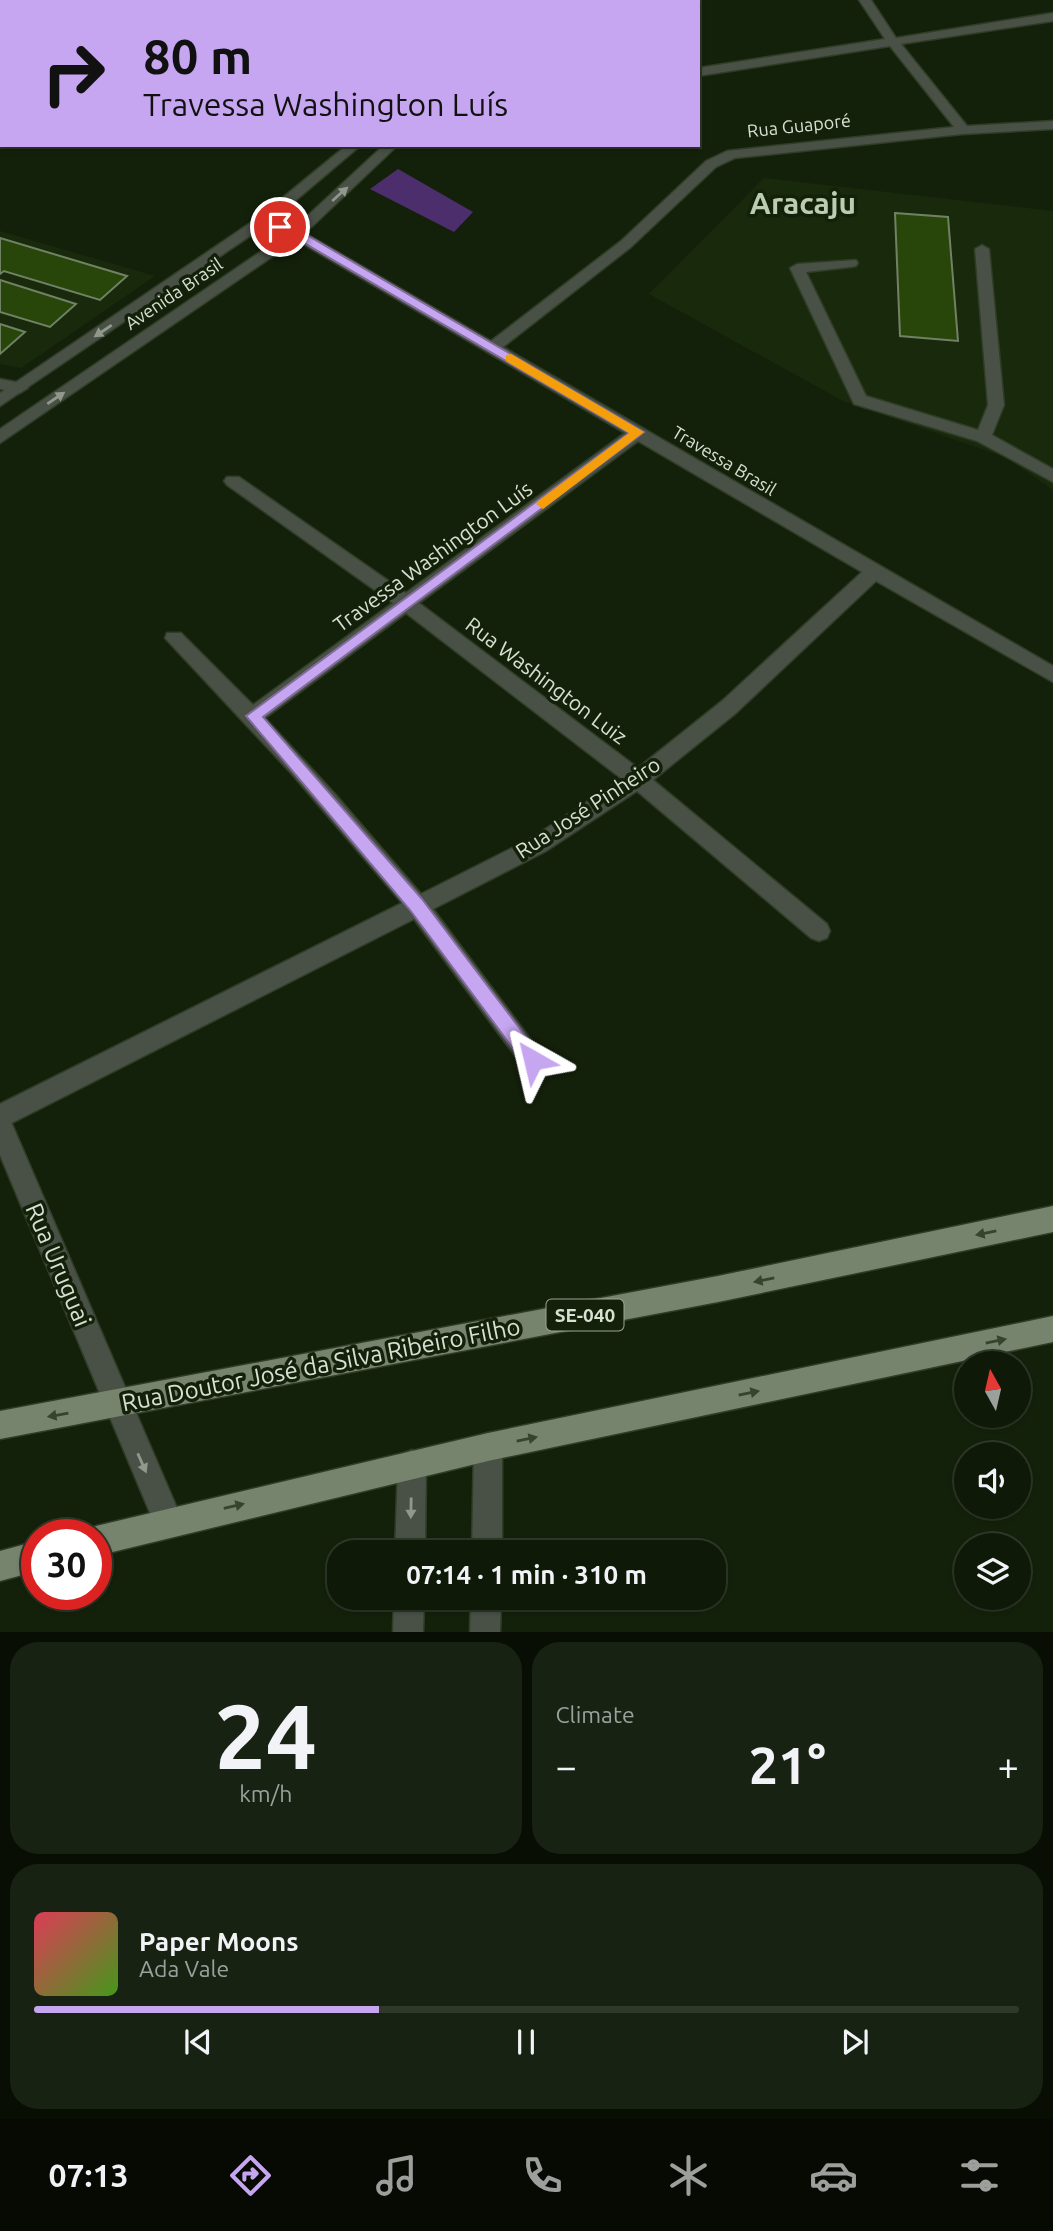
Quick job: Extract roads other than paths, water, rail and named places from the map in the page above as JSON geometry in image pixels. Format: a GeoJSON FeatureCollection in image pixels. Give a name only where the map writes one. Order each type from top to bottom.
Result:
{"type":"FeatureCollection","features":[{"type":"Feature","properties":{"kind":"main road","name":"Rua Doutor José da Silva Ribeiro Filho"},"geometry":{"type":"LineString","coordinates":[[0,1425],[117,1405],[718,1289],[1053,1219]]}},
{"type":"Feature","properties":{"kind":"main road"},"geometry":{"type":"LineString","coordinates":[[112,1537],[488,1447],[1053,1329]]}},
{"type":"Feature","properties":{"kind":"main road"},"geometry":{"type":"LineString","coordinates":[[0,1566],[21,1560]]}},
{"type":"Feature","properties":{"kind":"street"},"geometry":{"type":"LineString","coordinates":[[865,0],[894,43],[963,130]]}},
{"type":"Feature","properties":{"kind":"street"},"geometry":{"type":"LineString","coordinates":[[700,72],[1053,16]]}},
{"type":"Feature","properties":{"kind":"street","name":"Rua Guaporé"},"geometry":{"type":"LineString","coordinates":[[492,348],[602,265],[720,159],[748,150],[963,130],[1053,125]]}},
{"type":"Feature","properties":{"kind":"street","name":"Avenida Brasil"},"geometry":{"type":"LineString","coordinates":[[0,401],[264,220],[353,147]]}},
{"type":"Feature","properties":{"kind":"street","name":"Avenida Brasil"},"geometry":{"type":"LineString","coordinates":[[0,437],[296,234],[390,147]]}},
{"type":"Feature","properties":{"kind":"street","name":"Travessa Brasil"},"geometry":{"type":"LineString","coordinates":[[264,220],[296,234],[1053,675]]}},
{"type":"Feature","properties":{"kind":"street"},"geometry":{"type":"LineString","coordinates":[[982,249],[996,405],[983,436]]}},
{"type":"Feature","properties":{"kind":"street"},"geometry":{"type":"LineString","coordinates":[[851,263],[797,268],[860,400],[983,436],[1053,476]]}},
{"type":"Feature","properties":{"kind":"street"},"geometry":{"type":"LineString","coordinates":[[0,384],[20,388]]}},
{"type":"Feature","properties":{"kind":"street","name":"Travessa Washington Luís"},"geometry":{"type":"LineString","coordinates":[[253,716],[638,432]]}},
{"type":"Feature","properties":{"kind":"street","name":"Rua Washington Luiz"},"geometry":{"type":"LineString","coordinates":[[233,481],[408,604],[638,780],[819,931]]}},
{"type":"Feature","properties":{"kind":"street","name":"Rua José Pinheiro"},"geometry":{"type":"LineString","coordinates":[[0,1117],[538,845],[638,780],[729,706],[874,572]]}},
{"type":"Feature","properties":{"kind":"street"},"geometry":{"type":"LineString","coordinates":[[174,638],[253,716],[416,905],[533,1060]]}},
{"type":"Feature","properties":{"kind":"street","name":"Rua Uruguai"},"geometry":{"type":"LineString","coordinates":[[0,1126],[168,1522]]}},
{"type":"Feature","properties":{"kind":"street"},"geometry":{"type":"LineString","coordinates":[[487,1540],[488,1447]]}},
{"type":"Feature","properties":{"kind":"street"},"geometry":{"type":"LineString","coordinates":[[410,1540],[412,1464]]}},
{"type":"Feature","properties":{"kind":"street"},"geometry":{"type":"LineString","coordinates":[[408,1632],[409,1610]]}},
{"type":"Feature","properties":{"kind":"street"},"geometry":{"type":"LineString","coordinates":[[485,1632],[486,1610]]}},
{"type":"Feature","properties":{"kind":"district","name":"Aracaju"},"geometry":{"type":"Point","coordinates":[803,204]}}]}
